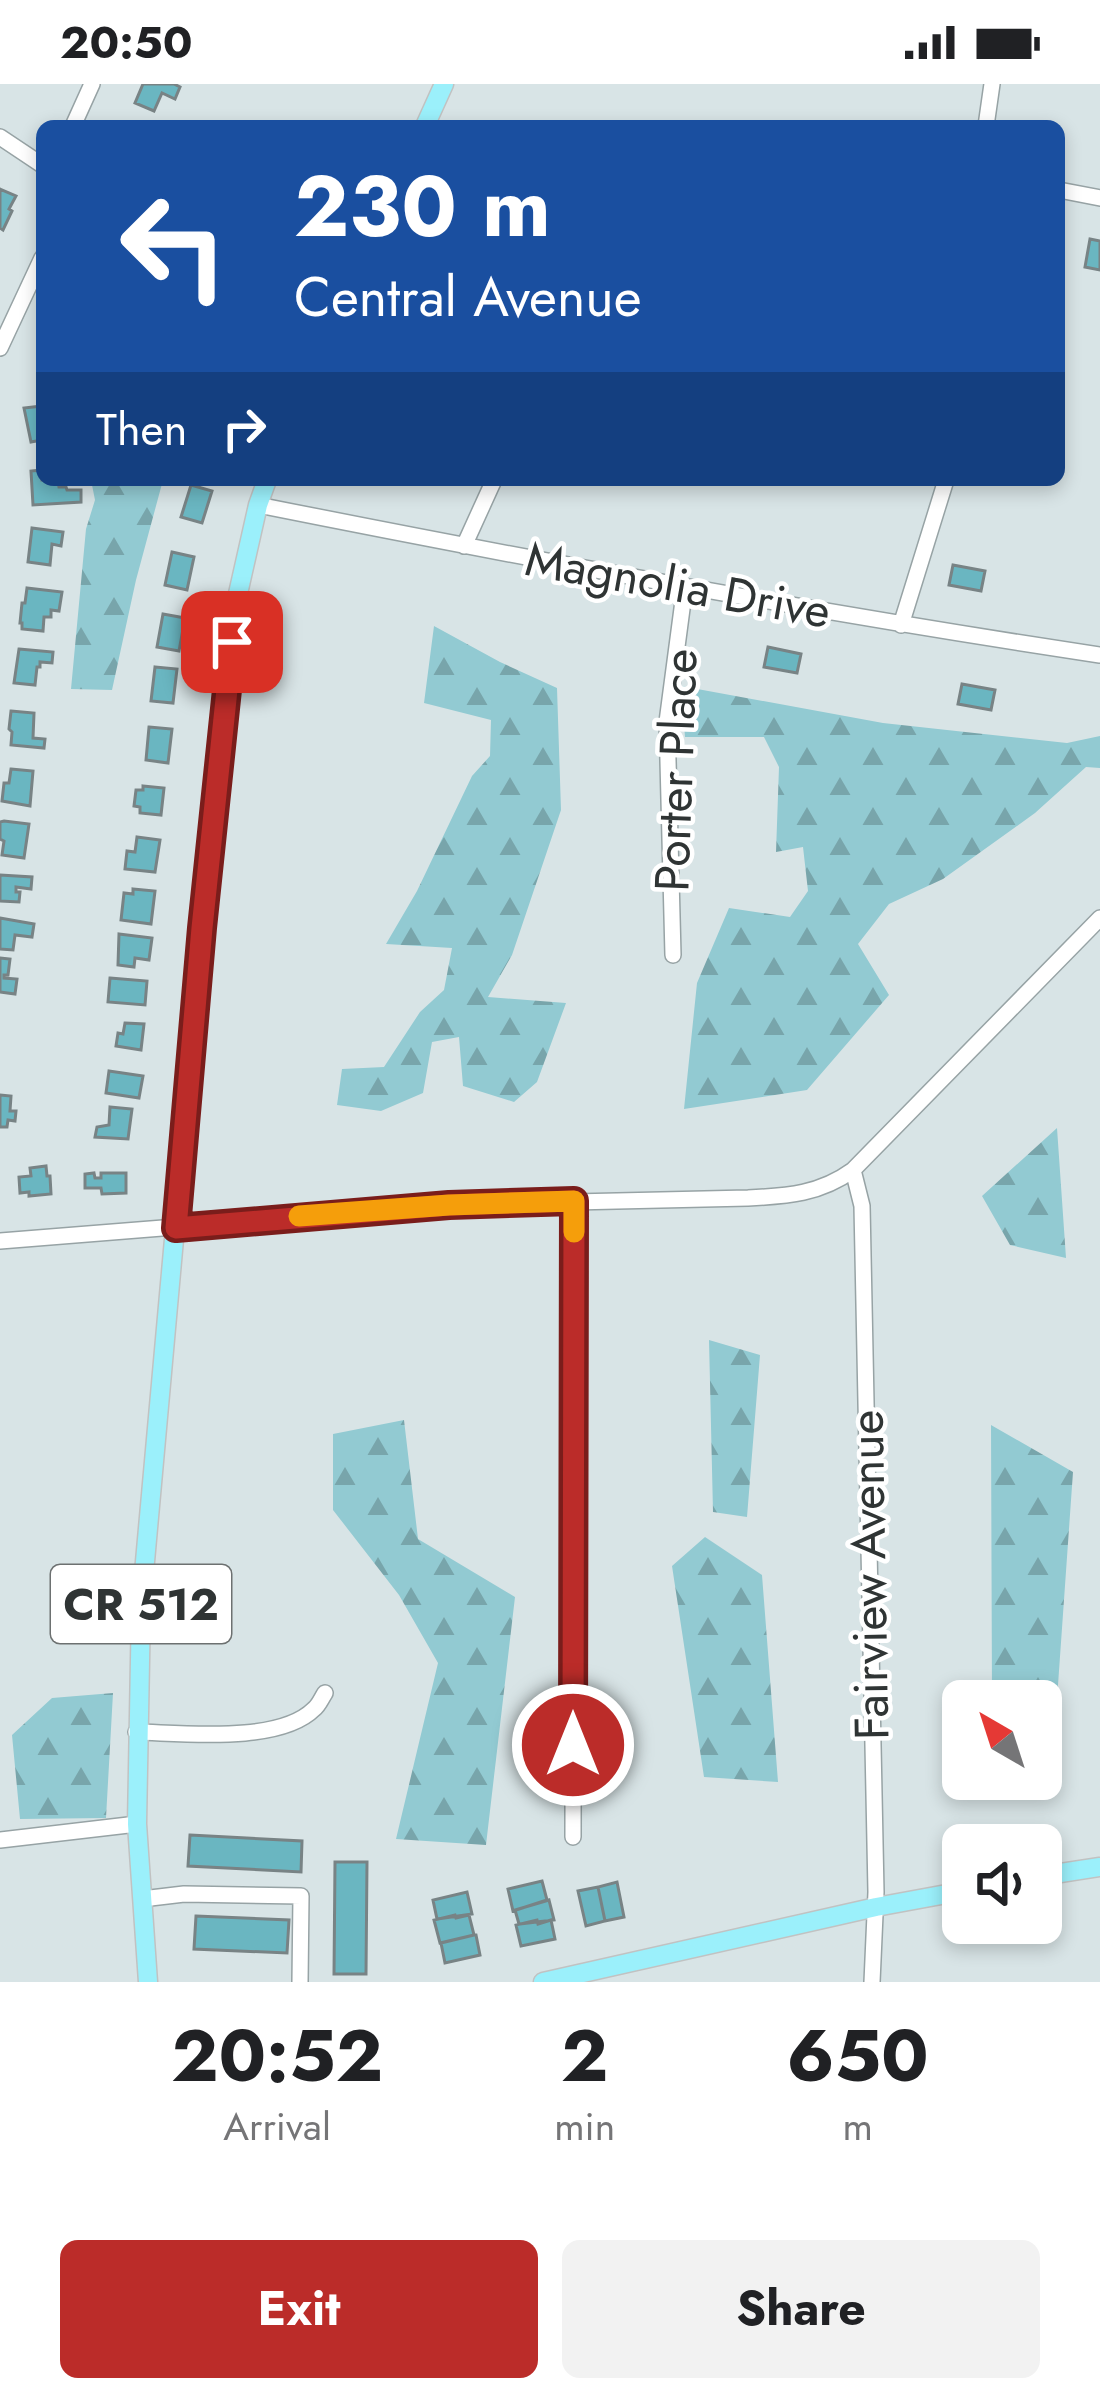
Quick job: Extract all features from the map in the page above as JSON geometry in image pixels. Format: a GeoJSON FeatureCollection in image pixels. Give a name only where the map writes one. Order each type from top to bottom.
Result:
{"type":"FeatureCollection","features":[{"type":"Feature","properties":{"kind":"main road"},"geometry":{"type":"LineString","coordinates":[[428,120],[444,84]]}},
{"type":"Feature","properties":{"kind":"main road","name":"CR 512"},"geometry":{"type":"LineString","coordinates":[[148,1982],[137,1824],[140,1606],[235,607],[265,486]]}},
{"type":"Feature","properties":{"kind":"main road"},"geometry":{"type":"LineString","coordinates":[[1062,1873],[1100,1867]]}},
{"type":"Feature","properties":{"kind":"main road"},"geometry":{"type":"LineString","coordinates":[[543,1982],[942,1895]]}},
{"type":"Feature","properties":{"kind":"street"},"geometry":{"type":"LineString","coordinates":[[76,120],[92,84]]}},
{"type":"Feature","properties":{"kind":"street"},"geometry":{"type":"LineString","coordinates":[[987,120],[992,84]]}},
{"type":"Feature","properties":{"kind":"street"},"geometry":{"type":"LineString","coordinates":[[0,137],[36,161]]}},
{"type":"Feature","properties":{"kind":"street"},"geometry":{"type":"LineString","coordinates":[[1065,191],[1100,198]]}},
{"type":"Feature","properties":{"kind":"street"},"geometry":{"type":"LineString","coordinates":[[0,348],[36,271]]}},
{"type":"Feature","properties":{"kind":"street"},"geometry":{"type":"LineString","coordinates":[[464,546],[491,486]]}},
{"type":"Feature","properties":{"kind":"street"},"geometry":{"type":"LineString","coordinates":[[901,625],[944,486]]}},
{"type":"Feature","properties":{"kind":"street","name":"Magnolia Drive"},"geometry":{"type":"LineString","coordinates":[[258,506],[901,625],[1100,655]]}},
{"type":"Feature","properties":{"kind":"street","name":"Porter Place"},"geometry":{"type":"LineString","coordinates":[[673,955],[667,722],[685,586]]}},
{"type":"Feature","properties":{"kind":"street"},"geometry":{"type":"LineString","coordinates":[[0,1241],[449,1205],[794,1196],[827,1186],[853,1170],[1100,919]]}},
{"type":"Feature","properties":{"kind":"street","name":"Fairview Avenue"},"geometry":{"type":"LineString","coordinates":[[853,1170],[862,1205],[876,1907],[872,1982]]}},
{"type":"Feature","properties":{"kind":"street"},"geometry":{"type":"LineString","coordinates":[[573,1837],[574,1201]]}},
{"type":"Feature","properties":{"kind":"street"},"geometry":{"type":"LineString","coordinates":[[136,1732],[270,1730],[313,1711],[325,1694]]}},
{"type":"Feature","properties":{"kind":"street"},"geometry":{"type":"LineString","coordinates":[[0,1840],[137,1824]]}},
{"type":"Feature","properties":{"kind":"street"},"geometry":{"type":"LineString","coordinates":[[142,1899],[184,1894],[301,1896],[300,1982]]}},
{"type":"Feature","properties":{"kind":"green space"},"geometry":{"type":"Polygon","coordinates":[[[92,486],[161,486],[112,690],[71,689],[86,529],[95,500],[92,486]]]}},
{"type":"Feature","properties":{"kind":"green space"},"geometry":{"type":"Polygon","coordinates":[[[434,626],[557,688],[561,810],[512,955],[488,997],[566,1003],[537,1082],[514,1102],[463,1086],[459,1037],[432,1042],[423,1093],[381,1111],[337,1105],[342,1069],[384,1067],[420,1012],[444,990],[452,948],[386,944],[472,776],[490,756],[491,720],[424,703],[434,626]]]}},
{"type":"Feature","properties":{"kind":"green space"},"geometry":{"type":"Polygon","coordinates":[[[681,686],[883,723],[1067,743],[1100,736],[1100,768],[1086,767],[1035,813],[943,879],[889,904],[858,944],[889,995],[807,1090],[684,1109],[697,983],[729,908],[790,917],[808,891],[803,847],[776,852],[779,767],[764,737],[685,737],[681,686]]]}},
{"type":"Feature","properties":{"kind":"green space"},"geometry":{"type":"Polygon","coordinates":[[[1057,1128],[1066,1258],[1010,1245],[982,1196],[1057,1128]]]}},
{"type":"Feature","properties":{"kind":"green space"},"geometry":{"type":"Polygon","coordinates":[[[709,1340],[760,1355],[747,1517],[713,1512],[709,1340]]]}},
{"type":"Feature","properties":{"kind":"green space"},"geometry":{"type":"Polygon","coordinates":[[[404,1420],[418,1539],[515,1597],[486,1845],[396,1839],[438,1663],[399,1595],[333,1510],[333,1434],[404,1420]]]}},
{"type":"Feature","properties":{"kind":"green space"},"geometry":{"type":"Polygon","coordinates":[[[991,1425],[1073,1472],[1058,1680],[992,1680],[991,1425]]]}},
{"type":"Feature","properties":{"kind":"green space"},"geometry":{"type":"Polygon","coordinates":[[[705,1537],[762,1575],[778,1782],[704,1777],[672,1566],[705,1537]]]}},
{"type":"Feature","properties":{"kind":"green space"},"geometry":{"type":"Polygon","coordinates":[[[113,1693],[106,1818],[20,1819],[12,1735],[52,1698],[113,1693]]]}},
{"type":"Feature","properties":{"kind":"building"},"geometry":{"type":"Polygon","coordinates":[[[143,84],[180,87],[175,99],[162,93],[154,111],[135,103],[143,84]]]}},
{"type":"Feature","properties":{"kind":"building"},"geometry":{"type":"Polygon","coordinates":[[[0,189],[16,196],[3,230],[0,228],[0,189]]]}},
{"type":"Feature","properties":{"kind":"building"},"geometry":{"type":"Polygon","coordinates":[[[1090,239],[1100,241],[1100,270],[1085,267],[1090,239]]]}},
{"type":"Feature","properties":{"kind":"building"},"geometry":{"type":"Polygon","coordinates":[[[36,407],[36,441],[31,442],[24,408],[36,407]]]}},
{"type":"Feature","properties":{"kind":"building"},"geometry":{"type":"Polygon","coordinates":[[[31,471],[36,471],[36,486],[81,490],[81,502],[33,505],[31,471]]]}},
{"type":"Feature","properties":{"kind":"building"},"geometry":{"type":"Polygon","coordinates":[[[191,486],[212,491],[202,523],[181,517],[191,486]]]}},
{"type":"Feature","properties":{"kind":"building"},"geometry":{"type":"Polygon","coordinates":[[[32,528],[63,532],[61,546],[52,544],[50,565],[28,562],[32,528]]]}},
{"type":"Feature","properties":{"kind":"building"},"geometry":{"type":"Polygon","coordinates":[[[172,552],[194,557],[187,590],[165,585],[172,552]]]}},
{"type":"Feature","properties":{"kind":"building"},"geometry":{"type":"Polygon","coordinates":[[[953,565],[985,571],[981,591],[949,585],[953,565]]]}},
{"type":"Feature","properties":{"kind":"building"},"geometry":{"type":"Polygon","coordinates":[[[27,588],[62,592],[59,611],[51,610],[51,617],[44,617],[43,631],[22,629],[27,588]]]}},
{"type":"Feature","properties":{"kind":"building"},"geometry":{"type":"Polygon","coordinates":[[[163,614],[185,618],[179,651],[157,647],[163,614]]]}},
{"type":"Feature","properties":{"kind":"building"},"geometry":{"type":"Polygon","coordinates":[[[768,647],[801,654],[797,673],[764,667],[768,647]]]}},
{"type":"Feature","properties":{"kind":"building"},"geometry":{"type":"Polygon","coordinates":[[[19,649],[53,652],[52,663],[40,662],[37,667],[35,685],[14,683],[19,649]]]}},
{"type":"Feature","properties":{"kind":"building"},"geometry":{"type":"Polygon","coordinates":[[[155,667],[177,669],[173,703],[151,701],[155,667]]]}},
{"type":"Feature","properties":{"kind":"building"},"geometry":{"type":"Polygon","coordinates":[[[962,684],[995,690],[991,710],[958,704],[962,684]]]}},
{"type":"Feature","properties":{"kind":"building"},"geometry":{"type":"Polygon","coordinates":[[[11,711],[34,713],[33,738],[45,739],[44,748],[11,745],[11,711]]]}},
{"type":"Feature","properties":{"kind":"building"},"geometry":{"type":"Polygon","coordinates":[[[149,727],[172,729],[168,763],[146,760],[149,727]]]}},
{"type":"Feature","properties":{"kind":"building"},"geometry":{"type":"Polygon","coordinates":[[[11,769],[33,771],[30,806],[2,801],[11,769]]]}},
{"type":"Feature","properties":{"kind":"building"},"geometry":{"type":"Polygon","coordinates":[[[164,788],[161,815],[140,813],[140,807],[134,806],[136,790],[164,788]]]}},
{"type":"Feature","properties":{"kind":"building"},"geometry":{"type":"Polygon","coordinates":[[[0,822],[29,824],[24,858],[2,855],[0,822]]]}},
{"type":"Feature","properties":{"kind":"building"},"geometry":{"type":"Polygon","coordinates":[[[137,837],[160,840],[155,872],[125,869],[127,851],[135,852],[137,837]]]}},
{"type":"Feature","properties":{"kind":"building"},"geometry":{"type":"Polygon","coordinates":[[[0,875],[32,877],[31,889],[16,887],[19,902],[0,901],[0,875]]]}},
{"type":"Feature","properties":{"kind":"building"},"geometry":{"type":"Polygon","coordinates":[[[133,889],[155,891],[151,924],[121,920],[124,893],[133,894],[133,889]]]}},
{"type":"Feature","properties":{"kind":"building"},"geometry":{"type":"Polygon","coordinates":[[[0,918],[34,924],[32,937],[15,935],[13,950],[0,949],[0,918]]]}},
{"type":"Feature","properties":{"kind":"building"},"geometry":{"type":"Polygon","coordinates":[[[119,934],[152,938],[149,960],[135,958],[134,967],[118,965],[119,934]]]}},
{"type":"Feature","properties":{"kind":"building"},"geometry":{"type":"Polygon","coordinates":[[[0,958],[10,959],[4,978],[17,979],[15,994],[0,992],[0,958]]]}},
{"type":"Feature","properties":{"kind":"building"},"geometry":{"type":"Polygon","coordinates":[[[110,978],[147,981],[145,1005],[108,1002],[110,978]]]}},
{"type":"Feature","properties":{"kind":"building"},"geometry":{"type":"Polygon","coordinates":[[[125,1023],[144,1024],[141,1050],[116,1046],[125,1023]]]}},
{"type":"Feature","properties":{"kind":"building"},"geometry":{"type":"Polygon","coordinates":[[[109,1071],[143,1076],[139,1098],[106,1093],[109,1071]]]}},
{"type":"Feature","properties":{"kind":"building"},"geometry":{"type":"Polygon","coordinates":[[[0,1095],[11,1096],[10,1111],[16,1111],[15,1121],[8,1120],[7,1127],[0,1127],[0,1095]]]}},
{"type":"Feature","properties":{"kind":"building"},"geometry":{"type":"Polygon","coordinates":[[[110,1107],[132,1109],[128,1139],[95,1137],[97,1127],[109,1125],[110,1107]]]}},
{"type":"Feature","properties":{"kind":"building"},"geometry":{"type":"Polygon","coordinates":[[[46,1166],[51,1194],[20,1193],[19,1177],[31,1176],[30,1168],[46,1166]]]}},
{"type":"Feature","properties":{"kind":"building"},"geometry":{"type":"Polygon","coordinates":[[[101,1173],[126,1173],[126,1193],[102,1194],[101,1188],[85,1188],[85,1174],[101,1178],[101,1173]]]}},
{"type":"Feature","properties":{"kind":"building"},"geometry":{"type":"Polygon","coordinates":[[[190,1835],[302,1841],[301,1872],[188,1866],[190,1835]]]}},
{"type":"Feature","properties":{"kind":"building"},"geometry":{"type":"Polygon","coordinates":[[[335,1862],[367,1862],[366,1974],[334,1974],[335,1862]]]}},
{"type":"Feature","properties":{"kind":"building"},"geometry":{"type":"Polygon","coordinates":[[[542,1881],[547,1900],[513,1911],[508,1889],[542,1881]]]}},
{"type":"Feature","properties":{"kind":"building"},"geometry":{"type":"Polygon","coordinates":[[[617,1882],[624,1917],[605,1921],[598,1887],[617,1882]]]}},
{"type":"Feature","properties":{"kind":"building"},"geometry":{"type":"Polygon","coordinates":[[[598,1887],[605,1921],[586,1926],[578,1891],[598,1887]]]}},
{"type":"Feature","properties":{"kind":"building"},"geometry":{"type":"Polygon","coordinates":[[[467,1892],[472,1914],[437,1919],[433,1900],[467,1892]]]}},
{"type":"Feature","properties":{"kind":"building"},"geometry":{"type":"Polygon","coordinates":[[[549,1900],[554,1920],[519,1924],[515,1910],[549,1900]]]}},
{"type":"Feature","properties":{"kind":"building"},"geometry":{"type":"Polygon","coordinates":[[[469,1915],[474,1935],[440,1943],[434,1920],[469,1915]]]}},
{"type":"Feature","properties":{"kind":"building"},"geometry":{"type":"Polygon","coordinates":[[[196,1916],[289,1920],[287,1953],[194,1949],[196,1916]]]}},
{"type":"Feature","properties":{"kind":"building"},"geometry":{"type":"Polygon","coordinates":[[[537,1920],[538,1924],[551,1920],[555,1939],[521,1946],[516,1925],[537,1920]]]}},
{"type":"Feature","properties":{"kind":"building"},"geometry":{"type":"Polygon","coordinates":[[[476,1935],[480,1955],[445,1963],[441,1943],[476,1935]]]}},
{"type":"Feature","properties":{"kind":"slow traffic"},"geometry":{"type":"LineString","coordinates":[[299,1216],[574,1201],[574,1232]]}},
{"type":"Feature","properties":{"kind":"route"},"geometry":{"type":"LineString","coordinates":[[232,642],[176,1228],[449,1205],[574,1201],[573,1745]]}}]}
